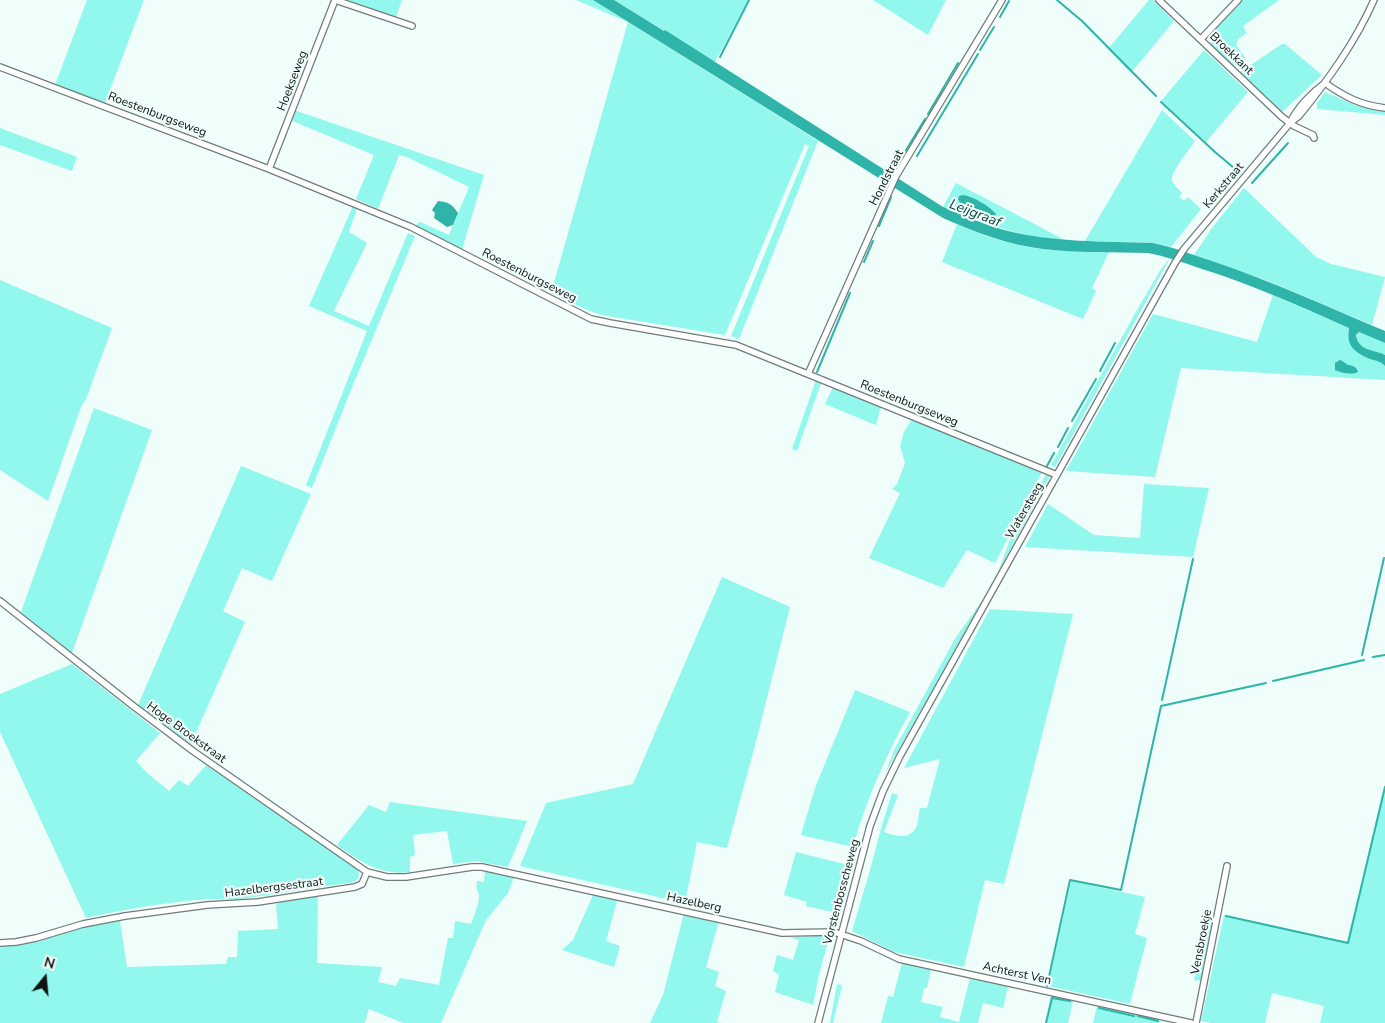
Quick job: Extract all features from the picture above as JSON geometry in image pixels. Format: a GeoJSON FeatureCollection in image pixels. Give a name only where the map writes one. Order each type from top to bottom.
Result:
{"type":"FeatureCollection","features":[{"type":"Feature","properties":{"kind":"street"},"geometry":{"type":"LineString","coordinates":[[335,0],[412,26]]}},
{"type":"Feature","properties":{"kind":"street","name":"Hoekseweg"},"geometry":{"type":"LineString","coordinates":[[269,169],[335,0]]}},
{"type":"Feature","properties":{"kind":"street","name":"Hondstraat"},"geometry":{"type":"LineString","coordinates":[[808,374],[896,176],[1002,0]]}},
{"type":"Feature","properties":{"kind":"street","name":"Broekkant"},"geometry":{"type":"LineString","coordinates":[[1159,0],[1290,123]]}},
{"type":"Feature","properties":{"kind":"street"},"geometry":{"type":"LineString","coordinates":[[1201,39],[1238,0]]}},
{"type":"Feature","properties":{"kind":"street","name":"Kerkstraat"},"geometry":{"type":"LineString","coordinates":[[1175,263],[1290,123],[1300,107],[1324,83],[1338,65],[1360,29],[1374,0]]}},
{"type":"Feature","properties":{"kind":"street","name":"Roestenburgseweg"},"geometry":{"type":"LineString","coordinates":[[0,67],[269,169],[411,227],[591,319],[736,345],[1057,475]]}},
{"type":"Feature","properties":{"kind":"street"},"geometry":{"type":"LineString","coordinates":[[1324,83],[1357,102],[1371,107],[1385,108]]}},
{"type":"Feature","properties":{"kind":"street"},"geometry":{"type":"LineString","coordinates":[[1290,123],[1313,135],[1314,138]]}},
{"type":"Feature","properties":{"kind":"street","name":"Watersteeg"},"geometry":{"type":"LineString","coordinates":[[893,769],[1175,263]]}},
{"type":"Feature","properties":{"kind":"street","name":"Hoge Broekstraat"},"geometry":{"type":"LineString","coordinates":[[0,601],[185,745],[368,872]]}},
{"type":"Feature","properties":{"kind":"street","name":"Vorstenbosscheweg"},"geometry":{"type":"LineString","coordinates":[[818,1023],[870,826],[893,769]]}},
{"type":"Feature","properties":{"kind":"street","name":"Vensbroekje"},"geometry":{"type":"LineString","coordinates":[[1196,1023],[1227,866]]}},
{"type":"Feature","properties":{"kind":"street","name":"Hazelberg"},"geometry":{"type":"LineString","coordinates":[[368,872],[387,877],[406,877],[472,867],[482,868],[782,932],[841,934]]}},
{"type":"Feature","properties":{"kind":"street","name":"Hazelbergsestraat"},"geometry":{"type":"LineString","coordinates":[[0,943],[36,938],[83,924],[125,916],[207,905],[258,902],[355,887],[362,884],[368,872]]}},
{"type":"Feature","properties":{"kind":"street","name":"Achterst Ven"},"geometry":{"type":"LineString","coordinates":[[841,934],[899,959],[1191,1023]]}},
{"type":"Feature","properties":{"kind":"shaded area"},"geometry":{"type":"Polygon","coordinates":[[[87,0],[144,0],[105,103],[55,85],[87,0]]]}},
{"type":"Feature","properties":{"kind":"shaded area"},"geometry":{"type":"Polygon","coordinates":[[[347,0],[402,0],[396,17],[347,0]]]}},
{"type":"Feature","properties":{"kind":"shaded area"},"geometry":{"type":"Polygon","coordinates":[[[576,0],[593,0],[818,141],[739,339],[731,336],[809,146],[805,144],[725,335],[601,315],[551,293],[628,22],[576,0]]]}},
{"type":"Feature","properties":{"kind":"shaded area"},"geometry":{"type":"Polygon","coordinates":[[[593,0],[614,0],[665,30],[943,207],[988,225],[1022,234],[1078,241],[1153,243],[1234,269],[1299,294],[1385,331],[1385,343],[1359,332],[1356,335],[1360,344],[1364,347],[1385,355],[1385,366],[1352,348],[1348,334],[1349,328],[1237,281],[1174,259],[1148,253],[1069,251],[1030,247],[992,237],[943,218],[593,0]]]}},
{"type":"Feature","properties":{"kind":"shaded area"},"geometry":{"type":"Polygon","coordinates":[[[614,0],[748,0],[715,62],[614,0]]]}},
{"type":"Feature","properties":{"kind":"shaded area"},"geometry":{"type":"Polygon","coordinates":[[[873,0],[946,0],[928,35],[873,0]]]}},
{"type":"Feature","properties":{"kind":"shaded area"},"geometry":{"type":"Polygon","coordinates":[[[1149,0],[1153,0],[1174,21],[1131,73],[1108,49],[1149,0]]]}},
{"type":"Feature","properties":{"kind":"shaded area"},"geometry":{"type":"Polygon","coordinates":[[[1238,0],[1279,0],[1243,26],[1247,33],[1238,39],[1236,45],[1245,57],[1233,66],[1214,47],[1208,34],[1238,0]]]}},
{"type":"Feature","properties":{"kind":"shaded area"},"geometry":{"type":"Polygon","coordinates":[[[1282,44],[1285,44],[1322,75],[1282,112],[1240,72],[1282,44]]]}},
{"type":"Feature","properties":{"kind":"shaded area"},"geometry":{"type":"Polygon","coordinates":[[[1204,50],[1248,92],[1206,142],[1161,101],[1204,50]]]}},
{"type":"Feature","properties":{"kind":"shaded area"},"geometry":{"type":"Polygon","coordinates":[[[1325,92],[1357,106],[1385,112],[1385,115],[1317,109],[1317,103],[1325,92]]]}},
{"type":"Feature","properties":{"kind":"shaded area"},"geometry":{"type":"Polygon","coordinates":[[[294,110],[484,175],[462,250],[415,227],[420,222],[449,235],[469,187],[407,157],[399,155],[378,209],[356,199],[374,155],[290,120],[294,110]]]}},
{"type":"Feature","properties":{"kind":"shaded area"},"geometry":{"type":"Polygon","coordinates":[[[1162,110],[1195,141],[1172,176],[1172,180],[1182,193],[1179,197],[1184,201],[1188,197],[1201,209],[1171,247],[1153,243],[1085,241],[1162,110]]]}},
{"type":"Feature","properties":{"kind":"shaded area"},"geometry":{"type":"Polygon","coordinates":[[[0,128],[77,157],[72,171],[0,145],[0,128]]]}},
{"type":"Feature","properties":{"kind":"shaded area"},"geometry":{"type":"Polygon","coordinates":[[[956,183],[1065,240],[1018,233],[987,224],[943,207],[956,183]]]}},
{"type":"Feature","properties":{"kind":"shaded area"},"geometry":{"type":"Polygon","coordinates":[[[1244,188],[1316,257],[1331,264],[1385,277],[1372,325],[1268,281],[1194,255],[1212,228],[1244,188]]]}},
{"type":"Feature","properties":{"kind":"shaded area"},"geometry":{"type":"Polygon","coordinates":[[[963,195],[989,208],[996,214],[994,219],[985,217],[979,210],[963,208],[958,199],[959,196],[963,195]]]}},
{"type":"Feature","properties":{"kind":"shaded area"},"geometry":{"type":"Polygon","coordinates":[[[438,201],[450,204],[458,213],[453,225],[447,227],[434,218],[435,213],[432,210],[438,201]]]}},
{"type":"Feature","properties":{"kind":"shaded area"},"geometry":{"type":"Polygon","coordinates":[[[353,206],[357,208],[349,232],[367,243],[334,311],[369,326],[408,233],[415,236],[312,488],[306,485],[367,331],[309,306],[353,206]]]}},
{"type":"Feature","properties":{"kind":"shaded area"},"geometry":{"type":"Polygon","coordinates":[[[957,224],[1021,246],[1051,250],[1109,252],[1092,288],[1096,291],[1083,319],[942,262],[957,224]]]}},
{"type":"Feature","properties":{"kind":"shaded area"},"geometry":{"type":"Polygon","coordinates":[[[1170,258],[1055,467],[1051,465],[1137,310],[1161,269],[1170,258]]]}},
{"type":"Feature","properties":{"kind":"shaded area"},"geometry":{"type":"Polygon","coordinates":[[[0,280],[112,328],[86,399],[81,407],[48,501],[0,470],[0,280]]]}},
{"type":"Feature","properties":{"kind":"shaded area"},"geometry":{"type":"Polygon","coordinates":[[[1273,295],[1349,328],[1348,333],[1353,348],[1370,359],[1380,361],[1385,366],[1385,380],[1181,368],[1155,477],[1066,471],[1153,314],[1257,342],[1273,295]]]}},
{"type":"Feature","properties":{"kind":"shaded area"},"geometry":{"type":"Polygon","coordinates":[[[1359,332],[1385,343],[1385,355],[1363,347],[1358,340],[1357,334],[1359,332]]]}},
{"type":"Feature","properties":{"kind":"shaded area"},"geometry":{"type":"Polygon","coordinates":[[[1340,360],[1354,367],[1358,372],[1346,373],[1335,370],[1335,363],[1340,360]]]}},
{"type":"Feature","properties":{"kind":"shaded area"},"geometry":{"type":"Polygon","coordinates":[[[816,380],[821,383],[797,451],[792,449],[816,380]]]}},
{"type":"Feature","properties":{"kind":"shaded area"},"geometry":{"type":"Polygon","coordinates":[[[834,388],[881,407],[876,425],[825,404],[834,388]]]}},
{"type":"Feature","properties":{"kind":"shaded area"},"geometry":{"type":"Polygon","coordinates":[[[94,408],[152,430],[72,653],[21,612],[94,408]]]}},
{"type":"Feature","properties":{"kind":"shaded area"},"geometry":{"type":"Polygon","coordinates":[[[912,419],[1042,472],[995,563],[967,550],[943,588],[869,558],[900,493],[892,489],[897,484],[905,463],[900,446],[904,432],[912,419]]]}},
{"type":"Feature","properties":{"kind":"shaded area"},"geometry":{"type":"Polygon","coordinates":[[[241,466],[311,494],[272,581],[242,568],[223,611],[245,622],[191,744],[138,705],[241,466]]]}},
{"type":"Feature","properties":{"kind":"shaded area"},"geometry":{"type":"Polygon","coordinates":[[[1046,474],[1050,476],[998,572],[1009,542],[1046,474]]]}},
{"type":"Feature","properties":{"kind":"shaded area"},"geometry":{"type":"Polygon","coordinates":[[[1144,484],[1209,488],[1193,557],[1025,547],[1048,504],[1094,535],[1140,538],[1144,484]]]}},
{"type":"Feature","properties":{"kind":"shaded area"},"geometry":{"type":"Polygon","coordinates":[[[722,577],[790,607],[727,848],[697,842],[685,903],[520,866],[546,803],[633,784],[722,577]]]}},
{"type":"Feature","properties":{"kind":"shaded area"},"geometry":{"type":"Polygon","coordinates":[[[982,601],[886,772],[894,750],[956,637],[982,601]]]}},
{"type":"Feature","properties":{"kind":"shaded area"},"geometry":{"type":"Polygon","coordinates":[[[990,609],[1073,614],[1004,884],[985,880],[964,967],[894,952],[852,931],[892,793],[898,795],[884,832],[898,836],[911,833],[917,825],[920,808],[927,808],[940,759],[904,768],[990,609]]]}},
{"type":"Feature","properties":{"kind":"shaded area"},"geometry":{"type":"Polygon","coordinates":[[[72,664],[160,733],[136,761],[169,791],[179,780],[188,786],[206,765],[357,868],[359,874],[357,879],[354,882],[247,898],[178,902],[86,918],[0,732],[0,694],[72,664]]]}},
{"type":"Feature","properties":{"kind":"shaded area"},"geometry":{"type":"Polygon","coordinates":[[[855,690],[910,712],[877,778],[853,847],[801,835],[815,788],[855,690]]]}},
{"type":"Feature","properties":{"kind":"shaded area"},"geometry":{"type":"Polygon","coordinates":[[[1385,784],[1385,1023],[1320,1023],[1324,1006],[1272,993],[1265,1023],[1211,1023],[1201,1021],[1224,915],[1347,942],[1385,784]]]}},
{"type":"Feature","properties":{"kind":"shaded area"},"geometry":{"type":"Polygon","coordinates":[[[390,802],[527,821],[508,867],[475,861],[453,864],[447,831],[413,835],[415,855],[410,857],[410,872],[389,872],[362,862],[337,845],[369,805],[386,812],[390,802]]]}},
{"type":"Feature","properties":{"kind":"shaded area"},"geometry":{"type":"Polygon","coordinates":[[[796,852],[848,865],[836,913],[806,906],[807,902],[784,895],[796,852]]]}},
{"type":"Feature","properties":{"kind":"shaded area"},"geometry":{"type":"Polygon","coordinates":[[[485,870],[515,875],[508,893],[486,920],[441,1023],[403,1023],[369,1009],[365,1023],[0,1023],[0,946],[16,944],[80,927],[120,921],[127,967],[226,964],[228,957],[237,957],[238,931],[278,929],[276,905],[278,901],[318,895],[317,963],[382,967],[378,982],[396,986],[400,978],[439,985],[448,938],[453,938],[455,921],[471,924],[479,900],[476,887],[477,881],[484,882],[485,870]]]}},
{"type":"Feature","properties":{"kind":"shaded area"},"geometry":{"type":"Polygon","coordinates":[[[1071,881],[1145,897],[1135,934],[1147,938],[1130,1004],[1048,986],[1071,881]]]}},
{"type":"Feature","properties":{"kind":"shaded area"},"geometry":{"type":"Polygon","coordinates":[[[594,893],[618,898],[606,941],[620,946],[614,967],[562,950],[573,940],[594,893]]]}},
{"type":"Feature","properties":{"kind":"shaded area"},"geometry":{"type":"Polygon","coordinates":[[[684,913],[719,921],[706,967],[719,972],[715,986],[726,991],[717,1022],[722,1023],[650,1023],[663,995],[684,913]]]}},
{"type":"Feature","properties":{"kind":"shaded area"},"geometry":{"type":"Polygon","coordinates":[[[1207,924],[1213,926],[1201,981],[1194,980],[1207,924]]]}},
{"type":"Feature","properties":{"kind":"shaded area"},"geometry":{"type":"Polygon","coordinates":[[[830,935],[813,1005],[775,992],[779,975],[773,971],[777,955],[793,960],[799,940],[786,936],[830,935]]]}},
{"type":"Feature","properties":{"kind":"shaded area"},"geometry":{"type":"Polygon","coordinates":[[[902,963],[931,969],[927,988],[924,988],[921,1002],[943,1007],[940,1017],[959,1022],[970,978],[1008,987],[1003,1008],[983,1003],[978,1023],[881,1023],[888,996],[893,997],[902,963]]]}},
{"type":"Feature","properties":{"kind":"shaded area"},"geometry":{"type":"Polygon","coordinates":[[[837,984],[842,985],[833,1023],[830,1023],[837,984]]]}},
{"type":"Feature","properties":{"kind":"shaded area"},"geometry":{"type":"Polygon","coordinates":[[[1051,996],[1073,1001],[1068,1023],[1045,1023],[1051,996]]]}},
{"type":"Feature","properties":{"kind":"shaded area"},"geometry":{"type":"Polygon","coordinates":[[[1097,1006],[1159,1020],[1161,1023],[1093,1023],[1097,1006]]]}},
{"type":"Feature","properties":{"kind":"waterway"},"geometry":{"type":"LineString","coordinates":[[720,57],[749,0]]}},
{"type":"Feature","properties":{"kind":"waterway"},"geometry":{"type":"LineString","coordinates":[[1057,0],[1082,21],[1156,96]]}},
{"type":"Feature","properties":{"kind":"waterway"},"geometry":{"type":"LineString","coordinates":[[1000,17],[1009,1]]}},
{"type":"Feature","properties":{"kind":"waterway"},"geometry":{"type":"LineString","coordinates":[[980,50],[994,27]]}},
{"type":"Feature","properties":{"kind":"waterway"},"geometry":{"type":"LineString","coordinates":[[917,156],[978,54]]}},
{"type":"Feature","properties":{"kind":"waterway"},"geometry":{"type":"LineString","coordinates":[[928,114],[958,63]]}},
{"type":"Feature","properties":{"kind":"waterway"},"geometry":{"type":"LineString","coordinates":[[1161,102],[1234,168]]}},
{"type":"Feature","properties":{"kind":"waterway"},"geometry":{"type":"LineString","coordinates":[[894,170],[925,119]]}},
{"type":"Feature","properties":{"kind":"waterway"},"geometry":{"type":"LineString","coordinates":[[1252,183],[1288,143]]}},
{"type":"Feature","properties":{"kind":"waterway"},"geometry":{"type":"LineString","coordinates":[[879,226],[891,197]]}},
{"type":"Feature","properties":{"kind":"waterway"},"geometry":{"type":"LineString","coordinates":[[864,262],[873,241]]}},
{"type":"Feature","properties":{"kind":"waterway"},"geometry":{"type":"LineString","coordinates":[[817,372],[850,293]]}},
{"type":"Feature","properties":{"kind":"waterway"},"geometry":{"type":"LineString","coordinates":[[1100,371],[1115,343]]}},
{"type":"Feature","properties":{"kind":"waterway"},"geometry":{"type":"LineString","coordinates":[[1072,421],[1096,379]]}},
{"type":"Feature","properties":{"kind":"waterway"},"geometry":{"type":"LineString","coordinates":[[1058,447],[1068,428]]}},
{"type":"Feature","properties":{"kind":"waterway"},"geometry":{"type":"LineString","coordinates":[[1047,466],[1054,453]]}},
{"type":"Feature","properties":{"kind":"waterway"},"geometry":{"type":"LineString","coordinates":[[1362,655],[1384,558]]}},
{"type":"Feature","properties":{"kind":"waterway"},"geometry":{"type":"LineString","coordinates":[[1162,700],[1193,559]]}},
{"type":"Feature","properties":{"kind":"waterway"},"geometry":{"type":"LineString","coordinates":[[1373,657],[1385,655]]}},
{"type":"Feature","properties":{"kind":"waterway"},"geometry":{"type":"LineString","coordinates":[[1273,681],[1364,660]]}},
{"type":"Feature","properties":{"kind":"waterway"},"geometry":{"type":"LineString","coordinates":[[1047,986],[1070,880],[1121,890],[1161,706],[1266,683]]}},
{"type":"Feature","properties":{"kind":"waterway"},"geometry":{"type":"LineString","coordinates":[[1226,916],[1348,943],[1385,787]]}},
{"type":"Feature","properties":{"kind":"waterway"},"geometry":{"type":"LineString","coordinates":[[1046,1023],[1052,998],[1070,1001]]}},
{"type":"Feature","properties":{"kind":"waterway"},"geometry":{"type":"LineString","coordinates":[[1099,1008],[1134,1016]]}},
{"type":"Feature","properties":{"kind":"waterway"},"geometry":{"type":"LineString","coordinates":[[1138,1016],[1158,1021]]}},
{"type":"Feature","properties":{"kind":"water label","name":"Leijgraaf"},"geometry":{"type":"Point","coordinates":[975,214]}}]}
